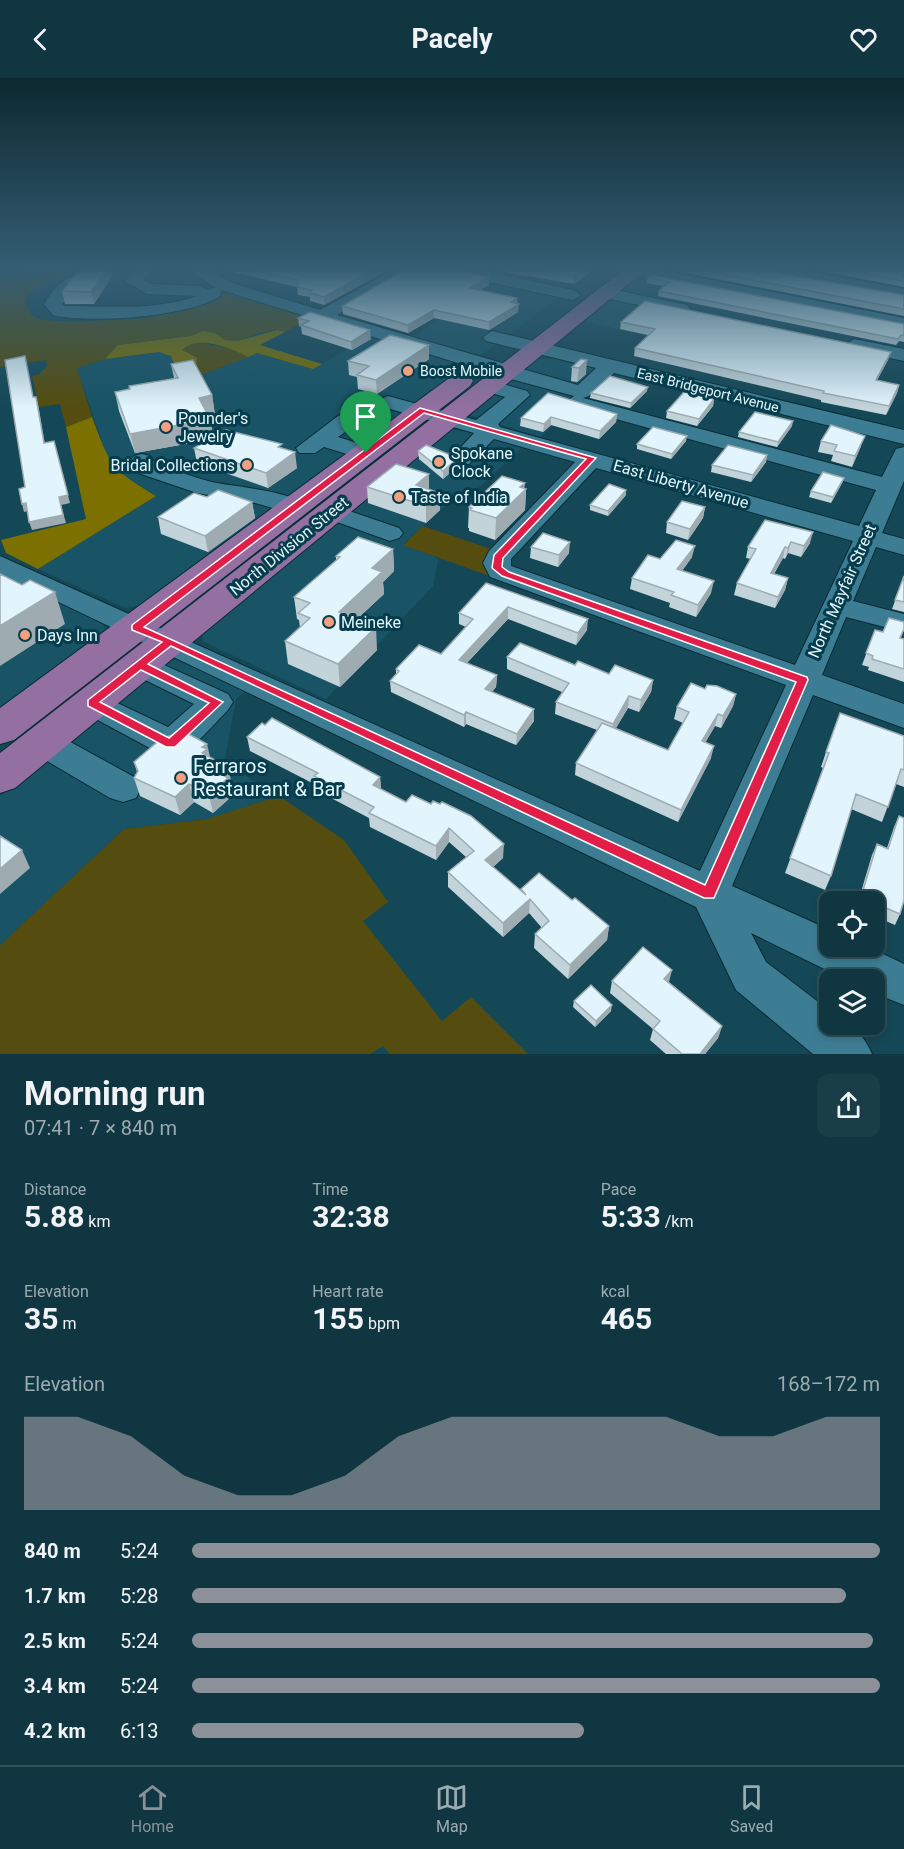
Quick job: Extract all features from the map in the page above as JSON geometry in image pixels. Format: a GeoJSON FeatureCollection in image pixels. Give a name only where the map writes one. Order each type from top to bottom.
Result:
{"type":"FeatureCollection","features":[{"type":"Feature","properties":{"kind":"main road","name":"North Division Street"},"geometry":{"type":"LineString","coordinates":[[494,376],[502,340],[532,317]]}},
{"type":"Feature","properties":{"kind":"main road","name":"North Division Street"},"geometry":{"type":"LineString","coordinates":[[0,729],[150,642],[461,421],[494,376],[538,349],[574,317]]}},
{"type":"Feature","properties":{"kind":"main road","name":"North Division Street"},"geometry":{"type":"LineString","coordinates":[[0,776],[92,703],[150,642],[294,507],[366,453],[461,421]]}},
{"type":"Feature","properties":{"kind":"street"},"geometry":{"type":"LineString","coordinates":[[323,317],[390,337],[494,376],[890,486]]}},
{"type":"Feature","properties":{"kind":"street"},"geometry":{"type":"LineString","coordinates":[[871,317],[904,323]]}},
{"type":"Feature","properties":{"kind":"street"},"geometry":{"type":"LineString","coordinates":[[365,353],[390,337]]}},
{"type":"Feature","properties":{"kind":"street","name":"East Bridgeport Avenue"},"geometry":{"type":"LineString","coordinates":[[502,340],[904,437]]}},
{"type":"Feature","properties":{"kind":"street"},"geometry":{"type":"LineString","coordinates":[[835,341],[904,355]]}},
{"type":"Feature","properties":{"kind":"street"},"geometry":{"type":"LineString","coordinates":[[494,376],[582,392],[610,366]]}},
{"type":"Feature","properties":{"kind":"street"},"geometry":{"type":"LineString","coordinates":[[461,459],[461,421],[520,395],[494,376]]}},
{"type":"Feature","properties":{"kind":"street","name":"East Liberty Avenue"},"geometry":{"type":"LineString","coordinates":[[366,453],[314,443],[346,421],[388,402],[904,548]]}},
{"type":"Feature","properties":{"kind":"street","name":"North Mayfair Street"},"geometry":{"type":"LineString","coordinates":[[709,893],[904,454]]}},
{"type":"Feature","properties":{"kind":"street"},"geometry":{"type":"LineString","coordinates":[[592,458],[498,557],[497,568],[505,574],[904,716]]}},
{"type":"Feature","properties":{"kind":"street"},"geometry":{"type":"LineString","coordinates":[[142,461],[146,468],[206,488],[258,496],[294,507]]}},
{"type":"Feature","properties":{"kind":"street"},"geometry":{"type":"LineString","coordinates":[[332,512],[390,533]]}},
{"type":"Feature","properties":{"kind":"street"},"geometry":{"type":"LineString","coordinates":[[0,564],[150,642],[709,893],[904,985]]}},
{"type":"Feature","properties":{"kind":"street"},"geometry":{"type":"LineString","coordinates":[[835,605],[904,623]]}},
{"type":"Feature","properties":{"kind":"street"},"geometry":{"type":"LineString","coordinates":[[92,703],[171,744],[218,702],[150,642]]}},
{"type":"Feature","properties":{"kind":"street"},"geometry":{"type":"LineString","coordinates":[[42,742],[123,788]]}},
{"type":"Feature","properties":{"kind":"street"},"geometry":{"type":"LineString","coordinates":[[709,893],[751,976],[849,1054]]}},
{"type":"Feature","properties":{"kind":"shaded area"},"geometry":{"type":"Polygon","coordinates":[[[0,317],[34,317],[57,321],[153,317],[311,318],[285,332],[276,330],[238,341],[225,340],[215,333],[203,331],[191,336],[118,345],[105,359],[77,368],[92,417],[66,427],[60,404],[39,407],[32,376],[39,374],[47,366],[46,360],[0,367],[0,317]]]}},
{"type":"Feature","properties":{"kind":"shaded area"},"geometry":{"type":"Polygon","coordinates":[[[444,317],[533,317],[480,356],[411,338],[444,317]]]}},
{"type":"Feature","properties":{"kind":"shaded area"},"geometry":{"type":"Polygon","coordinates":[[[590,317],[668,317],[647,336],[583,321],[590,317]]]}},
{"type":"Feature","properties":{"kind":"shaded area"},"geometry":{"type":"Polygon","coordinates":[[[277,330],[285,332],[260,345],[322,364],[313,369],[257,353],[248,357],[215,344],[196,343],[182,350],[197,358],[196,377],[181,380],[171,356],[159,352],[105,359],[118,345],[191,336],[203,331],[215,333],[225,340],[238,341],[277,330]]]}},
{"type":"Feature","properties":{"kind":"shaded area"},"geometry":{"type":"Polygon","coordinates":[[[371,336],[461,363],[464,368],[147,604],[126,608],[38,569],[156,496],[117,471],[108,459],[77,368],[105,359],[159,352],[171,356],[196,377],[257,353],[313,369],[371,336]]]}},
{"type":"Feature","properties":{"kind":"shaded area"},"geometry":{"type":"Polygon","coordinates":[[[199,343],[232,348],[248,357],[196,377],[181,350],[187,345],[199,343]]]}},
{"type":"Feature","properties":{"kind":"shaded area"},"geometry":{"type":"Polygon","coordinates":[[[538,359],[557,359],[614,373],[540,437],[472,416],[472,412],[538,359]]]}},
{"type":"Feature","properties":{"kind":"shaded area"},"geometry":{"type":"Polygon","coordinates":[[[92,417],[108,457],[114,465],[129,479],[156,496],[38,569],[6,553],[1,540],[86,519],[66,427],[92,417]]]}},
{"type":"Feature","properties":{"kind":"shaded area"},"geometry":{"type":"Polygon","coordinates":[[[451,430],[467,431],[522,448],[463,502],[453,499],[403,544],[436,557],[438,561],[433,586],[326,699],[202,641],[203,630],[451,430]]]}},
{"type":"Feature","properties":{"kind":"shaded area"},"geometry":{"type":"Polygon","coordinates":[[[423,526],[494,550],[490,576],[403,545],[423,526]]]}},
{"type":"Feature","properties":{"kind":"shaded area"},"geometry":{"type":"Polygon","coordinates":[[[19,584],[102,623],[106,632],[0,715],[0,596],[19,584]]]}},
{"type":"Feature","properties":{"kind":"shaded area"},"geometry":{"type":"Polygon","coordinates":[[[175,660],[247,690],[236,699],[224,763],[279,796],[207,819],[124,829],[0,945],[0,796],[158,666],[175,660]]]}},
{"type":"Feature","properties":{"kind":"shaded area"},"geometry":{"type":"Polygon","coordinates":[[[279,796],[344,840],[388,902],[363,921],[442,1021],[471,997],[528,1054],[390,1054],[383,1046],[370,1054],[0,1054],[0,945],[124,829],[207,819],[279,796]]]}},
{"type":"Feature","properties":{"kind":"building"},"geometry":{"type":"Polygon","coordinates":[[[325,317],[370,330],[351,342],[301,325],[309,321],[298,318],[325,317]]]}},
{"type":"Feature","properties":{"kind":"building"},"geometry":{"type":"Polygon","coordinates":[[[379,317],[423,317],[408,325],[379,317]]]}},
{"type":"Feature","properties":{"kind":"building"},"geometry":{"type":"Polygon","coordinates":[[[464,317],[498,317],[489,322],[464,317]]]}},
{"type":"Feature","properties":{"kind":"building"},"geometry":{"type":"Polygon","coordinates":[[[627,317],[720,317],[891,352],[876,380],[899,385],[889,406],[823,393],[824,391],[635,348],[655,329],[621,322],[627,317]]]}},
{"type":"Feature","properties":{"kind":"building"},"geometry":{"type":"Polygon","coordinates":[[[786,317],[866,317],[904,324],[904,335],[898,339],[786,317]]]}},
{"type":"Feature","properties":{"kind":"building"},"geometry":{"type":"Polygon","coordinates":[[[390,335],[429,345],[376,380],[357,375],[369,366],[348,361],[390,335]]]}},
{"type":"Feature","properties":{"kind":"building"},"geometry":{"type":"Polygon","coordinates":[[[25,356],[33,397],[36,397],[44,443],[54,441],[68,495],[59,497],[63,515],[29,522],[26,503],[22,504],[19,489],[25,487],[5,360],[25,356]]]}},
{"type":"Feature","properties":{"kind":"building"},"geometry":{"type":"Polygon","coordinates":[[[581,359],[587,360],[579,368],[572,367],[581,359]]]}},
{"type":"Feature","properties":{"kind":"building"},"geometry":{"type":"Polygon","coordinates":[[[193,360],[212,395],[199,398],[210,419],[130,434],[115,392],[130,389],[129,386],[178,378],[171,364],[193,360]]]}},
{"type":"Feature","properties":{"kind":"building"},"geometry":{"type":"Polygon","coordinates":[[[610,376],[648,387],[631,403],[591,393],[610,376]]]}},
{"type":"Feature","properties":{"kind":"building"},"geometry":{"type":"Polygon","coordinates":[[[684,392],[714,399],[699,419],[667,411],[684,392]]]}},
{"type":"Feature","properties":{"kind":"building"},"geometry":{"type":"Polygon","coordinates":[[[548,393],[617,414],[600,431],[551,417],[544,424],[521,418],[548,393]]]}},
{"type":"Feature","properties":{"kind":"building"},"geometry":{"type":"Polygon","coordinates":[[[755,412],[793,421],[778,442],[739,432],[755,412]]]}},
{"type":"Feature","properties":{"kind":"building"},"geometry":{"type":"Polygon","coordinates":[[[831,425],[865,436],[855,456],[834,451],[837,445],[821,441],[831,425]]]}},
{"type":"Feature","properties":{"kind":"building"},"geometry":{"type":"Polygon","coordinates":[[[653,427],[687,436],[672,454],[637,444],[653,427]]]}},
{"type":"Feature","properties":{"kind":"building"},"geometry":{"type":"Polygon","coordinates":[[[226,430],[282,444],[278,447],[295,452],[266,473],[194,448],[226,430]]]}},
{"type":"Feature","properties":{"kind":"building"},"geometry":{"type":"Polygon","coordinates":[[[426,445],[458,458],[443,471],[418,451],[426,445]]]}},
{"type":"Feature","properties":{"kind":"building"},"geometry":{"type":"Polygon","coordinates":[[[728,445],[767,455],[753,475],[712,465],[728,445]]]}},
{"type":"Feature","properties":{"kind":"building"},"geometry":{"type":"Polygon","coordinates":[[[396,464],[429,474],[416,485],[440,493],[426,506],[367,487],[396,464]]]}},
{"type":"Feature","properties":{"kind":"building"},"geometry":{"type":"Polygon","coordinates":[[[823,472],[844,478],[833,497],[811,491],[823,472]]]}},
{"type":"Feature","properties":{"kind":"building"},"geometry":{"type":"Polygon","coordinates":[[[502,476],[525,483],[520,487],[526,489],[496,518],[470,510],[472,508],[469,507],[502,476]]]}},
{"type":"Feature","properties":{"kind":"building"},"geometry":{"type":"Polygon","coordinates":[[[609,484],[626,490],[608,511],[590,505],[609,484]]]}},
{"type":"Feature","properties":{"kind":"building"},"geometry":{"type":"Polygon","coordinates":[[[218,490],[252,502],[205,536],[158,517],[194,493],[207,497],[218,490]]]}},
{"type":"Feature","properties":{"kind":"building"},"geometry":{"type":"Polygon","coordinates":[[[682,501],[705,507],[690,529],[667,522],[682,501]]]}},
{"type":"Feature","properties":{"kind":"building"},"geometry":{"type":"Polygon","coordinates":[[[765,520],[813,532],[804,546],[791,542],[788,548],[785,547],[771,573],[788,578],[778,597],[737,583],[756,549],[748,547],[765,520]]]}},
{"type":"Feature","properties":{"kind":"building"},"geometry":{"type":"Polygon","coordinates":[[[543,533],[570,542],[559,555],[531,547],[543,533]]]}},
{"type":"Feature","properties":{"kind":"building"},"geometry":{"type":"Polygon","coordinates":[[[358,537],[393,549],[372,568],[382,572],[339,612],[376,627],[338,664],[285,641],[310,618],[298,613],[310,603],[294,597],[340,557],[336,556],[358,537]]]}},
{"type":"Feature","properties":{"kind":"building"},"geometry":{"type":"Polygon","coordinates":[[[676,540],[695,546],[677,569],[714,581],[698,605],[671,595],[674,592],[632,578],[648,555],[660,559],[676,540]]]}},
{"type":"Feature","properties":{"kind":"building"},"geometry":{"type":"Polygon","coordinates":[[[0,574],[22,585],[30,580],[55,592],[0,626],[0,574]]]}},
{"type":"Feature","properties":{"kind":"building"},"geometry":{"type":"Polygon","coordinates":[[[904,576],[904,602],[895,600],[904,576]]]}},
{"type":"Feature","properties":{"kind":"building"},"geometry":{"type":"Polygon","coordinates":[[[486,583],[588,619],[578,633],[508,607],[459,660],[497,675],[485,689],[534,709],[517,734],[466,712],[464,715],[390,681],[399,671],[396,669],[419,645],[441,654],[473,619],[459,613],[486,583]]]}},
{"type":"Feature","properties":{"kind":"building"},"geometry":{"type":"Polygon","coordinates":[[[889,618],[904,622],[900,638],[904,639],[904,669],[872,659],[873,656],[866,653],[875,630],[883,632],[889,618]]]}},
{"type":"Feature","properties":{"kind":"building"},"geometry":{"type":"Polygon","coordinates":[[[520,643],[575,665],[578,661],[609,674],[615,665],[653,680],[641,700],[629,696],[613,724],[556,702],[569,683],[507,657],[520,643]]]}},
{"type":"Feature","properties":{"kind":"building"},"geometry":{"type":"Polygon","coordinates":[[[691,683],[705,689],[707,685],[717,686],[736,694],[723,716],[718,714],[702,741],[714,746],[681,810],[576,763],[602,723],[668,750],[689,712],[677,707],[691,683]]]}},
{"type":"Feature","properties":{"kind":"building"},"geometry":{"type":"Polygon","coordinates":[[[840,713],[904,736],[904,770],[901,769],[888,807],[856,794],[831,876],[790,858],[829,753],[826,752],[840,713]]]}},
{"type":"Feature","properties":{"kind":"building"},"geometry":{"type":"Polygon","coordinates":[[[272,718],[380,777],[373,785],[406,802],[412,795],[431,804],[433,801],[440,804],[442,802],[471,816],[504,844],[485,860],[526,895],[521,889],[539,873],[609,926],[570,965],[535,934],[549,921],[530,899],[503,923],[448,872],[474,851],[449,828],[436,846],[369,813],[374,807],[314,776],[318,773],[247,737],[262,723],[265,725],[272,718]]]}},
{"type":"Feature","properties":{"kind":"building"},"geometry":{"type":"Polygon","coordinates":[[[185,732],[207,744],[202,747],[207,749],[202,753],[228,767],[221,774],[228,778],[209,795],[189,784],[175,797],[134,778],[138,771],[134,762],[162,738],[185,732]]]}},
{"type":"Feature","properties":{"kind":"building"},"geometry":{"type":"Polygon","coordinates":[[[899,816],[904,818],[904,900],[900,914],[885,908],[885,891],[863,891],[877,844],[888,849],[899,816]]]}},
{"type":"Feature","properties":{"kind":"building"},"geometry":{"type":"Polygon","coordinates":[[[0,836],[22,850],[0,869],[0,836]]]}},
{"type":"Feature","properties":{"kind":"building"},"geometry":{"type":"Polygon","coordinates":[[[643,947],[672,970],[664,979],[722,1026],[700,1054],[682,1054],[653,1029],[660,1021],[612,981],[643,947]]]}},
{"type":"Feature","properties":{"kind":"building"},"geometry":{"type":"Polygon","coordinates":[[[591,985],[612,1005],[596,1021],[574,1001],[591,985]]]}},
{"type":"Feature","properties":{"kind":"place","name":"Boost Mobile"},"geometry":{"type":"Point","coordinates":[408,371]}},
{"type":"Feature","properties":{"kind":"place","name":"Pounder's Jewelry"},"geometry":{"type":"Point","coordinates":[166,427]}},
{"type":"Feature","properties":{"kind":"place","name":"Spokane Clock"},"geometry":{"type":"Point","coordinates":[439,462]}},
{"type":"Feature","properties":{"kind":"place","name":"Bridal Collections"},"geometry":{"type":"Point","coordinates":[247,465]}},
{"type":"Feature","properties":{"kind":"place","name":"Taste of India"},"geometry":{"type":"Point","coordinates":[399,497]}},
{"type":"Feature","properties":{"kind":"place","name":"Meineke"},"geometry":{"type":"Point","coordinates":[329,622]}},
{"type":"Feature","properties":{"kind":"place","name":"Days Inn"},"geometry":{"type":"Point","coordinates":[25,635]}},
{"type":"Feature","properties":{"kind":"place","name":"Ferraros Restaurant & Bar"},"geometry":{"type":"Point","coordinates":[181,778]}},
{"type":"Feature","properties":{"kind":"route"},"geometry":{"type":"LineString","coordinates":[[366,453],[136,627],[170,641],[140,664],[218,702],[171,744],[92,703],[140,664],[170,641],[709,893],[803,680],[505,574],[497,568],[498,557],[592,458],[423,410],[366,453]]}}]}
